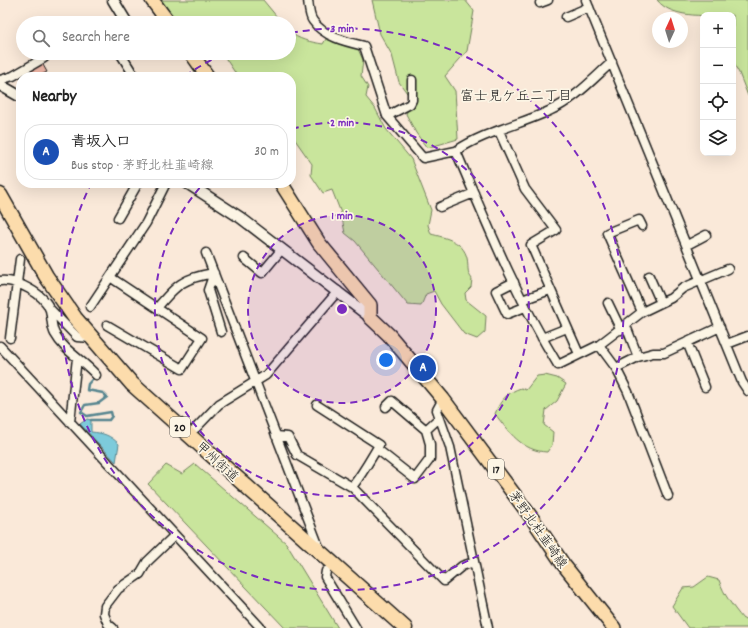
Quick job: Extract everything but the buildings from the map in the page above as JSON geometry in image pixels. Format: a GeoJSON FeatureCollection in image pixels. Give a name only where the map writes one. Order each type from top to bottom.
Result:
{"type":"FeatureCollection","features":[{"type":"Feature","properties":{"kind":"highway","name":"甲州街道"},"geometry":{"type":"LineString","coordinates":[[0,195],[46,276],[75,318],[132,384],[405,628]]}},
{"type":"Feature","properties":{"kind":"main road"},"geometry":{"type":"LineString","coordinates":[[152,0],[164,16]]}},
{"type":"Feature","properties":{"kind":"main road"},"geometry":{"type":"LineString","coordinates":[[196,60],[204,72]]}},
{"type":"Feature","properties":{"kind":"main road"},"geometry":{"type":"LineString","coordinates":[[284,188],[319,243],[370,305],[370,317]]}},
{"type":"Feature","properties":{"kind":"main road","name":"茅野北杜韮崎線"},"geometry":{"type":"LineString","coordinates":[[370,317],[390,335],[443,399],[534,521],[563,564],[614,628]]}},
{"type":"Feature","properties":{"kind":"street"},"geometry":{"type":"LineString","coordinates":[[113,0],[123,16]]}},
{"type":"Feature","properties":{"kind":"street"},"geometry":{"type":"LineString","coordinates":[[308,0],[313,21],[320,28],[337,38],[364,46],[387,116],[423,158],[456,151],[472,142],[549,112],[568,101],[612,62]]}},
{"type":"Feature","properties":{"kind":"street"},"geometry":{"type":"LineString","coordinates":[[566,17],[588,4],[727,344],[748,391]]}},
{"type":"Feature","properties":{"kind":"street"},"geometry":{"type":"LineString","coordinates":[[20,72],[41,60]]}},
{"type":"Feature","properties":{"kind":"street"},"geometry":{"type":"LineString","coordinates":[[125,60],[133,72]]}},
{"type":"Feature","properties":{"kind":"street"},"geometry":{"type":"LineString","coordinates":[[0,80],[16,74]]}},
{"type":"Feature","properties":{"kind":"street"},"geometry":{"type":"LineString","coordinates":[[387,116],[410,104],[412,100],[412,80]]}},
{"type":"Feature","properties":{"kind":"street"},"geometry":{"type":"LineString","coordinates":[[0,86],[16,94]]}},
{"type":"Feature","properties":{"kind":"street"},"geometry":{"type":"LineString","coordinates":[[499,131],[525,189],[556,230],[531,246],[579,354]]}},
{"type":"Feature","properties":{"kind":"street"},"geometry":{"type":"LineString","coordinates":[[456,151],[523,304],[558,365],[599,345],[642,312],[661,303],[683,288],[701,279],[728,269]]}},
{"type":"Feature","properties":{"kind":"street"},"geometry":{"type":"LineString","coordinates":[[118,218],[135,188]]}},
{"type":"Feature","properties":{"kind":"street"},"geometry":{"type":"LineString","coordinates":[[90,307],[146,223],[164,188]]}},
{"type":"Feature","properties":{"kind":"street"},"geometry":{"type":"LineString","coordinates":[[195,188],[241,218],[370,317]]}},
{"type":"Feature","properties":{"kind":"street"},"geometry":{"type":"LineString","coordinates":[[440,207],[474,193]]}},
{"type":"Feature","properties":{"kind":"street"},"geometry":{"type":"LineString","coordinates":[[642,226],[639,220],[607,233],[642,312]]}},
{"type":"Feature","properties":{"kind":"street"},"geometry":{"type":"LineString","coordinates":[[687,245],[706,235]]}},
{"type":"Feature","properties":{"kind":"street"},"geometry":{"type":"LineString","coordinates":[[244,258],[262,273],[282,249]]}},
{"type":"Feature","properties":{"kind":"street"},"geometry":{"type":"LineString","coordinates":[[206,253],[321,553]]}},
{"type":"Feature","properties":{"kind":"street"},"geometry":{"type":"LineString","coordinates":[[10,338],[20,259]]}},
{"type":"Feature","properties":{"kind":"street"},"geometry":{"type":"LineString","coordinates":[[157,308],[170,292],[184,280],[214,274]]}},
{"type":"Feature","properties":{"kind":"street"},"geometry":{"type":"LineString","coordinates":[[214,274],[208,290],[221,332]]}},
{"type":"Feature","properties":{"kind":"street"},"geometry":{"type":"LineString","coordinates":[[649,276],[661,303]]}},
{"type":"Feature","properties":{"kind":"street"},"geometry":{"type":"LineString","coordinates":[[107,325],[182,369],[202,338],[110,277]]}},
{"type":"Feature","properties":{"kind":"street"},"geometry":{"type":"LineString","coordinates":[[0,281],[17,283],[30,289],[38,295],[77,337],[92,338]]}},
{"type":"Feature","properties":{"kind":"street"},"geometry":{"type":"LineString","coordinates":[[514,282],[496,291],[507,314],[550,290]]}},
{"type":"Feature","properties":{"kind":"street"},"geometry":{"type":"LineString","coordinates":[[196,428],[219,404],[266,374],[338,291]]}},
{"type":"Feature","properties":{"kind":"street"},"geometry":{"type":"LineString","coordinates":[[608,303],[638,358]]}},
{"type":"Feature","properties":{"kind":"street"},"geometry":{"type":"LineString","coordinates":[[50,309],[55,334],[77,358],[87,365],[96,375]]}},
{"type":"Feature","properties":{"kind":"street"},"geometry":{"type":"LineString","coordinates":[[616,368],[653,353],[664,353],[720,327]]}},
{"type":"Feature","properties":{"kind":"street"},"geometry":{"type":"LineString","coordinates":[[542,338],[567,328]]}},
{"type":"Feature","properties":{"kind":"street"},"geometry":{"type":"LineString","coordinates":[[727,344],[748,336]]}},
{"type":"Feature","properties":{"kind":"street"},"geometry":{"type":"LineString","coordinates":[[687,342],[705,387]]}},
{"type":"Feature","properties":{"kind":"street"},"geometry":{"type":"LineString","coordinates":[[599,345],[616,368],[628,392],[668,496]]}},
{"type":"Feature","properties":{"kind":"street"},"geometry":{"type":"LineString","coordinates":[[0,346],[174,536],[261,628]]}},
{"type":"Feature","properties":{"kind":"street"},"geometry":{"type":"LineString","coordinates":[[70,422],[77,358]]}},
{"type":"Feature","properties":{"kind":"street"},"geometry":{"type":"LineString","coordinates":[[443,399],[437,410],[450,447],[488,628]]}},
{"type":"Feature","properties":{"kind":"street"},"geometry":{"type":"LineString","coordinates":[[377,449],[415,479],[430,459],[430,444],[426,430],[392,401],[386,407]]}},
{"type":"Feature","properties":{"kind":"street"},"geometry":{"type":"LineString","coordinates":[[317,405],[379,446],[366,469],[352,487]]}},
{"type":"Feature","properties":{"kind":"street"},"geometry":{"type":"LineString","coordinates":[[426,430],[439,418]]}},
{"type":"Feature","properties":{"kind":"street"},"geometry":{"type":"LineString","coordinates":[[276,436],[288,437],[297,456],[352,487],[444,581],[462,566],[474,562]]}},
{"type":"Feature","properties":{"kind":"street"},"geometry":{"type":"LineString","coordinates":[[113,628],[108,624],[104,614],[105,606],[118,589],[140,574],[147,562],[174,536]]}},
{"type":"Feature","properties":{"kind":"street"},"geometry":{"type":"LineString","coordinates":[[326,571],[325,577],[356,628]]}},
{"type":"Feature","properties":{"kind":"green space"},"geometry":{"type":"Polygon","coordinates":[[[160,0],[263,0],[276,16],[172,16],[160,0]]]}},
{"type":"Feature","properties":{"kind":"green space"},"geometry":{"type":"Polygon","coordinates":[[[372,0],[465,0],[474,11],[467,51],[445,76],[455,91],[458,139],[427,148],[416,133],[406,114],[412,100],[399,82],[392,55],[380,34],[372,0]]]}},
{"type":"Feature","properties":{"kind":"green space"},"geometry":{"type":"Polygon","coordinates":[[[657,0],[748,0],[748,96],[736,68],[736,12],[700,12],[700,16],[688,15],[688,12],[675,12],[657,0]]]}},
{"type":"Feature","properties":{"kind":"green space"},"geometry":{"type":"Polygon","coordinates":[[[296,37],[323,44],[326,39],[358,49],[363,60],[361,76],[368,87],[366,97],[375,108],[386,129],[411,159],[431,210],[428,225],[431,234],[453,241],[465,252],[468,271],[472,279],[471,287],[465,293],[466,300],[486,316],[485,332],[477,339],[464,334],[441,304],[434,291],[426,294],[421,306],[408,305],[355,241],[345,233],[341,213],[332,190],[323,193],[311,175],[312,164],[296,141],[296,72],[235,72],[227,60],[296,60],[296,37]]]}},
{"type":"Feature","properties":{"kind":"green space"},"geometry":{"type":"Polygon","coordinates":[[[545,375],[557,378],[566,384],[557,401],[546,410],[544,425],[553,432],[552,445],[547,452],[538,451],[523,444],[511,434],[495,414],[499,405],[508,394],[521,388],[526,390],[537,376],[545,375]]]}},
{"type":"Feature","properties":{"kind":"green space"},"geometry":{"type":"Polygon","coordinates":[[[195,464],[286,543],[338,628],[285,628],[148,484],[166,465],[182,474],[195,464]]]}},
{"type":"Feature","properties":{"kind":"green space"},"geometry":{"type":"Polygon","coordinates":[[[708,577],[719,580],[726,596],[736,610],[743,619],[748,618],[748,628],[688,628],[672,606],[683,588],[694,587],[708,577]]]}},
{"type":"Feature","properties":{"kind":"water"},"geometry":{"type":"Polygon","coordinates":[[[87,419],[91,420],[91,432],[113,438],[119,444],[116,462],[80,424],[87,419]]]}},
{"type":"Feature","properties":{"kind":"waterway"},"geometry":{"type":"LineString","coordinates":[[91,420],[109,420],[112,416],[111,412],[87,416],[81,412],[85,405],[99,403],[107,397],[103,393],[87,390],[88,384],[95,376]]}},
{"type":"Feature","properties":{"kind":"place","name":"青坂入口"},"geometry":{"type":"Point","coordinates":[423,368]}},
{"type":"Feature","properties":{"kind":"district","name":"富士見ケ丘二丁目"},"geometry":{"type":"Point","coordinates":[516,95]}}]}
